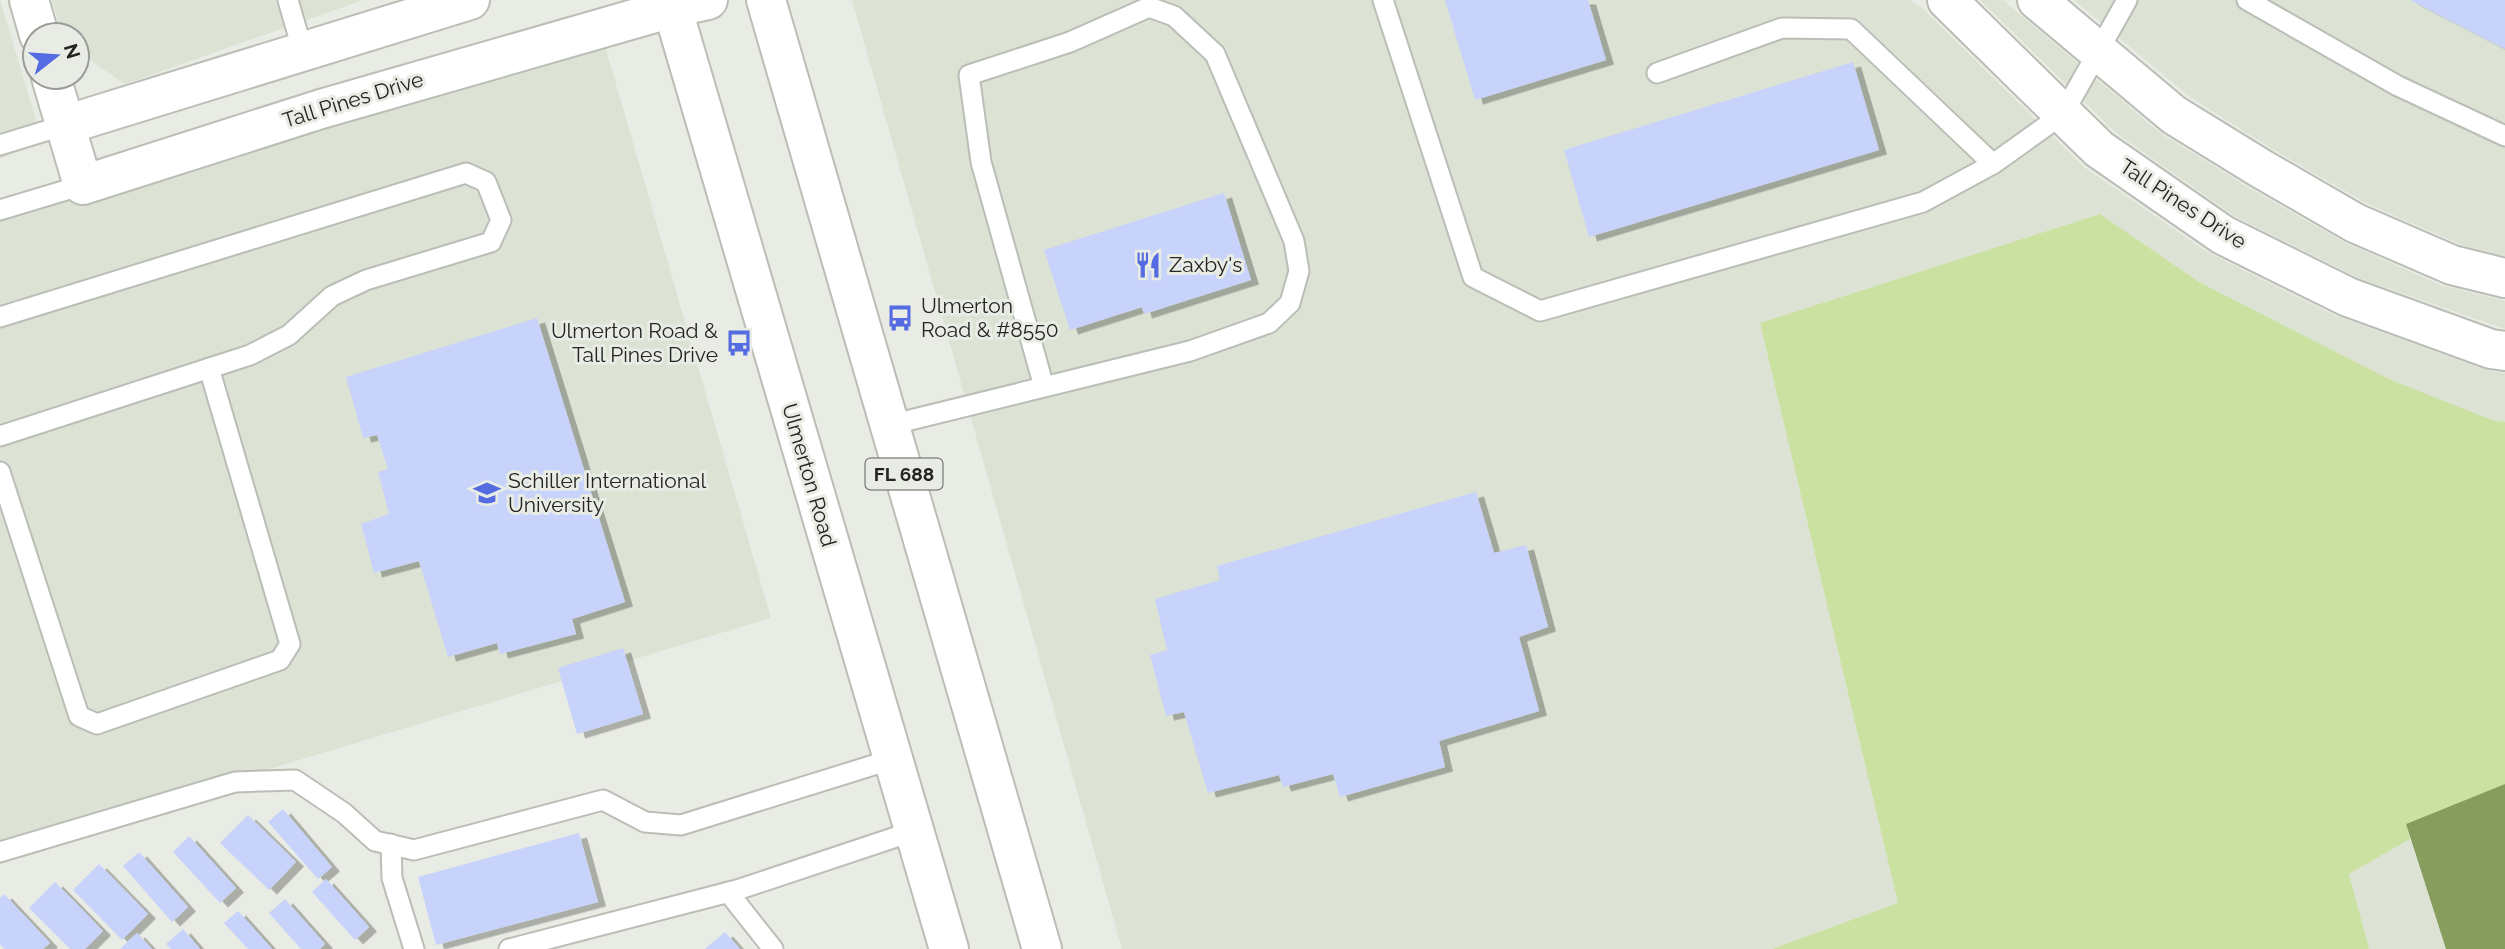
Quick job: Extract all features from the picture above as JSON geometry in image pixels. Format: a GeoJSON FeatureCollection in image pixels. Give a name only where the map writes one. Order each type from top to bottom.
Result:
{"type":"FeatureCollection","features":[{"type":"Feature","properties":{"kind":"street"},"geometry":{"type":"LineString","coordinates":[[29,0],[35,21]]}},
{"type":"Feature","properties":{"kind":"street"},"geometry":{"type":"LineString","coordinates":[[65,125],[470,0]]}},
{"type":"Feature","properties":{"kind":"street","name":"FL 688"},"geometry":{"type":"LineString","coordinates":[[766,0],[1042,949]]}},
{"type":"Feature","properties":{"kind":"street","name":"Tall Pines Drive"},"geometry":{"type":"LineString","coordinates":[[1947,0],[2099,149],[2223,235],[2348,297],[2491,349],[2505,351]]}},
{"type":"Feature","properties":{"kind":"street"},"geometry":{"type":"LineString","coordinates":[[2037,0],[2174,115],[2260,168],[2355,223],[2452,265],[2505,278]]}},
{"type":"Feature","properties":{"kind":"street","name":"Tall Pines Drive"},"geometry":{"type":"LineString","coordinates":[[83,185],[321,109],[684,3]]}},
{"type":"Feature","properties":{"kind":"street","name":"Ulmerton Road"},"geometry":{"type":"LineString","coordinates":[[684,3],[893,760],[949,949]]}},
{"type":"Feature","properties":{"kind":"street"},"geometry":{"type":"LineString","coordinates":[[55,91],[83,185]]}},
{"type":"Feature","properties":{"kind":"lane"},"geometry":{"type":"LineString","coordinates":[[288,0],[303,52]]}},
{"type":"Feature","properties":{"kind":"lane"},"geometry":{"type":"LineString","coordinates":[[1383,0],[1473,277],[1540,311],[1923,202],[1993,164],[2063,114],[2127,0]]}},
{"type":"Feature","properties":{"kind":"lane"},"geometry":{"type":"LineString","coordinates":[[2247,0],[2398,86],[2505,136]]}},
{"type":"Feature","properties":{"kind":"lane"},"geometry":{"type":"LineString","coordinates":[[2281,0],[2289,24]]}},
{"type":"Feature","properties":{"kind":"lane"},"geometry":{"type":"LineString","coordinates":[[890,425],[1190,351],[1269,323],[1290,303],[1299,271],[1294,241],[1214,54],[1174,16],[1148,3],[1070,42],[969,75],[981,162],[1044,387]]}},
{"type":"Feature","properties":{"kind":"lane"},"geometry":{"type":"LineString","coordinates":[[1657,73],[1782,29],[1851,29],[1993,164]]}},
{"type":"Feature","properties":{"kind":"lane"},"geometry":{"type":"LineString","coordinates":[[0,145],[65,125]]}},
{"type":"Feature","properties":{"kind":"lane"},"geometry":{"type":"LineString","coordinates":[[0,317],[467,173],[486,182],[501,220],[491,242],[366,280],[332,296],[289,335],[250,355],[0,436]]}},
{"type":"Feature","properties":{"kind":"lane","name":"Tall Pines Drive"},"geometry":{"type":"LineString","coordinates":[[0,210],[83,185]]}},
{"type":"Feature","properties":{"kind":"lane"},"geometry":{"type":"LineString","coordinates":[[0,472],[79,716],[97,724],[281,660],[290,644],[209,368]]}},
{"type":"Feature","properties":{"kind":"lane"},"geometry":{"type":"LineString","coordinates":[[0,852],[235,782],[295,780],[344,813],[375,841],[414,850],[603,800],[645,822],[681,825],[893,760]]}},
{"type":"Feature","properties":{"kind":"lane"},"geometry":{"type":"LineString","coordinates":[[509,949],[728,892],[914,831]]}},
{"type":"Feature","properties":{"kind":"lane"},"geometry":{"type":"LineString","coordinates":[[391,844],[392,878],[414,949]]}},
{"type":"Feature","properties":{"kind":"lane"},"geometry":{"type":"LineString","coordinates":[[728,892],[773,949]]}},
{"type":"Feature","properties":{"kind":"shaded area"},"geometry":{"type":"Polygon","coordinates":[[[0,0],[21,70],[21,91],[27,91],[42,140],[0,159],[0,0]]]}},
{"type":"Feature","properties":{"kind":"shaded area"},"geometry":{"type":"Polygon","coordinates":[[[52,0],[363,0],[125,84],[91,61],[91,21],[58,21],[52,0]]]}},
{"type":"Feature","properties":{"kind":"shaded area"},"geometry":{"type":"Polygon","coordinates":[[[852,0],[1910,0],[1923,9],[2084,167],[2207,252],[2336,316],[2486,370],[2505,373],[2505,422],[2492,420],[2391,380],[2199,282],[2100,214],[1760,323],[1898,903],[1772,949],[1122,949],[852,0]]]}},
{"type":"Feature","properties":{"kind":"shaded area"},"geometry":{"type":"Polygon","coordinates":[[[1980,0],[2003,0],[2160,133],[2246,186],[2342,241],[2440,285],[2505,301],[2505,329],[2359,278],[2236,217],[2116,133],[1980,0]]]}},
{"type":"Feature","properties":{"kind":"shaded area"},"geometry":{"type":"Polygon","coordinates":[[[2074,0],[2505,0],[2505,256],[2462,245],[2368,204],[2274,150],[2190,97],[2074,0]]]}},
{"type":"Feature","properties":{"kind":"shaded area"},"geometry":{"type":"Polygon","coordinates":[[[598,22],[771,618],[0,850],[0,206],[77,171],[598,22]]]}},
{"type":"Feature","properties":{"kind":"shaded area"},"geometry":{"type":"Polygon","coordinates":[[[2100,214],[2199,282],[2391,380],[2492,420],[2505,422],[2505,784],[2406,824],[2410,839],[2349,874],[2369,949],[1772,949],[1898,903],[1760,323],[2100,214]]]}},
{"type":"Feature","properties":{"kind":"shaded area"},"geometry":{"type":"Polygon","coordinates":[[[2505,784],[2505,949],[2446,949],[2406,824],[2505,784]]]}},
{"type":"Feature","properties":{"kind":"shaded area"},"geometry":{"type":"Polygon","coordinates":[[[2410,839],[2446,949],[2369,949],[2349,874],[2410,839]]]}},
{"type":"Feature","properties":{"kind":"building"},"geometry":{"type":"Polygon","coordinates":[[[1445,0],[1588,0],[1606,60],[1475,100],[1445,0]]]}},
{"type":"Feature","properties":{"kind":"building"},"geometry":{"type":"Polygon","coordinates":[[[2410,0],[2505,0],[2505,49],[2410,0]]]}},
{"type":"Feature","properties":{"kind":"building"},"geometry":{"type":"Polygon","coordinates":[[[1853,62],[1879,150],[1589,237],[1564,150],[1853,62]]]}},
{"type":"Feature","properties":{"kind":"building","name":"Zaxby's"},"geometry":{"type":"Polygon","coordinates":[[[1224,193],[1251,280],[1144,314],[1142,307],[1070,330],[1044,250],[1224,193]]]}},
{"type":"Feature","properties":{"kind":"building","name":"Schiller International University"},"geometry":{"type":"Polygon","coordinates":[[[537,318],[625,602],[572,619],[576,634],[500,654],[497,643],[448,657],[419,561],[374,573],[361,524],[389,514],[378,472],[388,469],[377,435],[363,438],[346,377],[537,318]]]}},
{"type":"Feature","properties":{"kind":"building"},"geometry":{"type":"Polygon","coordinates":[[[1476,492],[1494,553],[1526,545],[1548,627],[1519,637],[1539,711],[1439,741],[1445,767],[1340,797],[1333,774],[1283,787],[1279,775],[1208,793],[1184,712],[1166,716],[1150,655],[1167,650],[1155,599],[1220,580],[1217,566],[1476,492]]]}},
{"type":"Feature","properties":{"kind":"building"},"geometry":{"type":"Polygon","coordinates":[[[623,648],[643,714],[577,734],[558,668],[623,648]]]}},
{"type":"Feature","properties":{"kind":"building"},"geometry":{"type":"Polygon","coordinates":[[[283,809],[332,867],[318,879],[268,822],[283,809]]]}},
{"type":"Feature","properties":{"kind":"building"},"geometry":{"type":"Polygon","coordinates":[[[248,815],[296,862],[269,890],[220,843],[248,815]]]}},
{"type":"Feature","properties":{"kind":"building"},"geometry":{"type":"Polygon","coordinates":[[[579,833],[598,902],[436,945],[418,877],[579,833]]]}},
{"type":"Feature","properties":{"kind":"building"},"geometry":{"type":"Polygon","coordinates":[[[189,836],[236,888],[220,903],[173,852],[189,836]]]}},
{"type":"Feature","properties":{"kind":"building"},"geometry":{"type":"Polygon","coordinates":[[[139,852],[188,907],[172,922],[123,866],[139,852]]]}},
{"type":"Feature","properties":{"kind":"building"},"geometry":{"type":"Polygon","coordinates":[[[99,864],[148,914],[122,940],[73,890],[99,864]]]}},
{"type":"Feature","properties":{"kind":"building"},"geometry":{"type":"Polygon","coordinates":[[[326,879],[369,927],[355,940],[312,892],[326,879]]]}},
{"type":"Feature","properties":{"kind":"building"},"geometry":{"type":"Polygon","coordinates":[[[55,882],[103,931],[85,949],[70,949],[29,908],[55,882]]]}},
{"type":"Feature","properties":{"kind":"building"},"geometry":{"type":"Polygon","coordinates":[[[4,894],[50,943],[43,949],[4,949],[0,944],[0,898],[4,894]]]}},
{"type":"Feature","properties":{"kind":"building"},"geometry":{"type":"Polygon","coordinates":[[[285,899],[325,944],[320,949],[301,949],[269,913],[285,899]]]}},
{"type":"Feature","properties":{"kind":"building"},"geometry":{"type":"Polygon","coordinates":[[[238,911],[272,949],[248,949],[224,923],[238,911]]]}},
{"type":"Feature","properties":{"kind":"building"},"geometry":{"type":"Polygon","coordinates":[[[183,929],[200,949],[171,949],[166,944],[183,929]]]}},
{"type":"Feature","properties":{"kind":"building"},"geometry":{"type":"Polygon","coordinates":[[[725,932],[740,949],[705,949],[725,932]]]}},
{"type":"Feature","properties":{"kind":"building"},"geometry":{"type":"Polygon","coordinates":[[[137,933],[152,949],[120,949],[137,933]]]}},
{"type":"Feature","properties":{"kind":"place","name":"Zaxby's"},"geometry":{"type":"Point","coordinates":[1148,265]}},
{"type":"Feature","properties":{"kind":"place","name":"Ulmerton Road & #8550"},"geometry":{"type":"Point","coordinates":[900,318]}},
{"type":"Feature","properties":{"kind":"place","name":"Ulmerton Road & Tall Pines Drive"},"geometry":{"type":"Point","coordinates":[739,343]}},
{"type":"Feature","properties":{"kind":"place","name":"Schiller International University"},"geometry":{"type":"Point","coordinates":[487,493]}}]}
